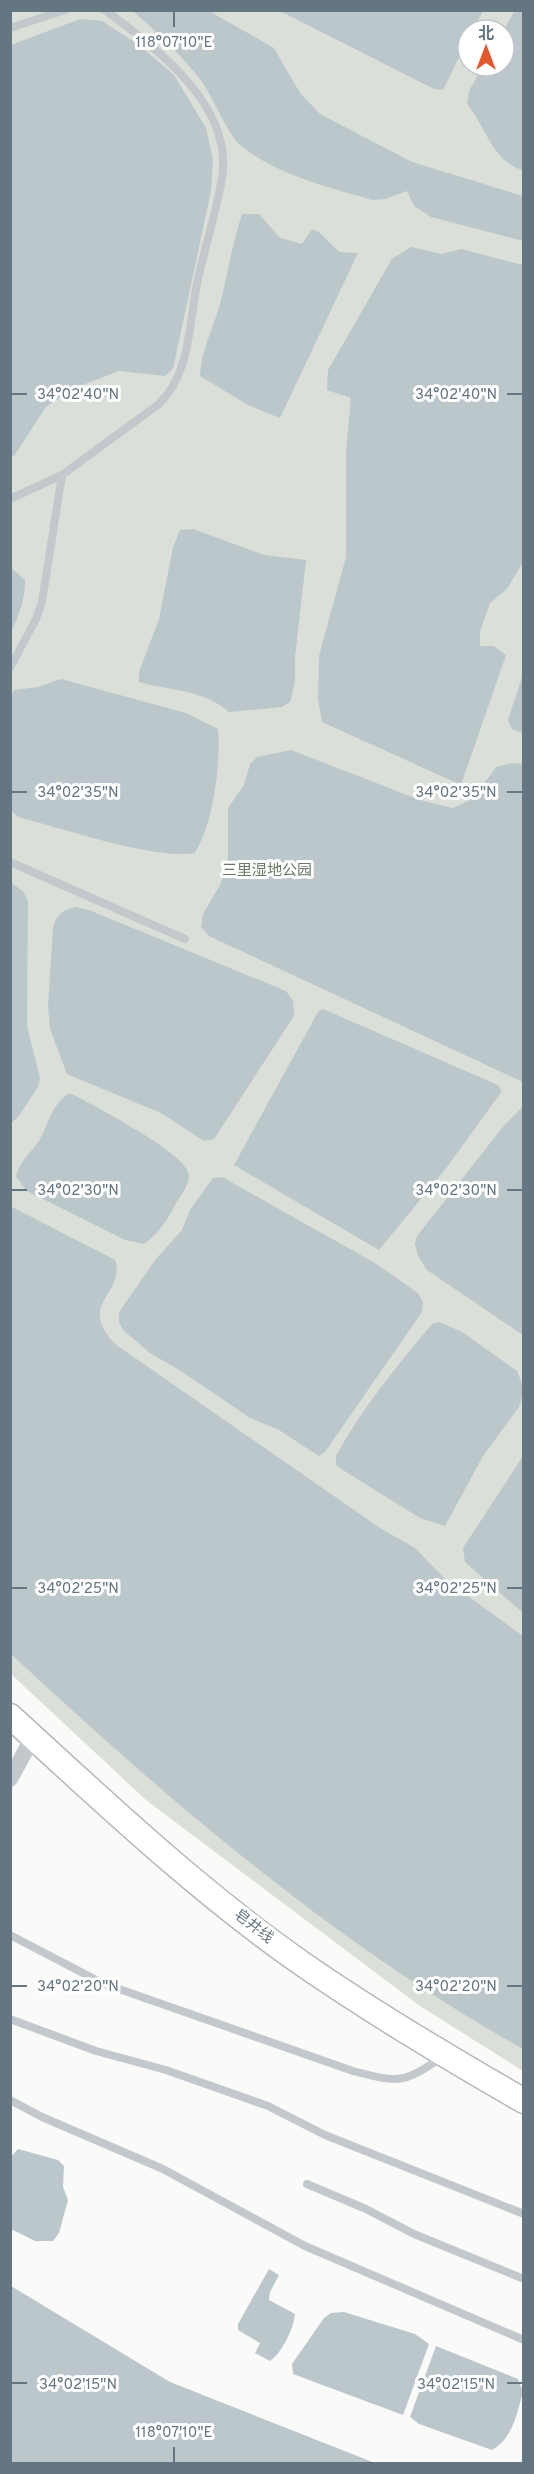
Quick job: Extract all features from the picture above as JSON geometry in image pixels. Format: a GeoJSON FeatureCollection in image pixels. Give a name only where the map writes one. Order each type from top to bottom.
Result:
{"type":"FeatureCollection","features":[{"type":"Feature","properties":{"kind":"street","name":"皂井线"},"geometry":{"type":"LineString","coordinates":[[10,1716],[205,1888],[303,1964],[445,2055],[524,2101]]}},
{"type":"Feature","properties":{"kind":"street"},"geometry":{"type":"LineString","coordinates":[[10,1779],[33,1737]]}},
{"type":"Feature","properties":{"kind":"lane"},"geometry":{"type":"LineString","coordinates":[[10,28],[65,10]]}},
{"type":"Feature","properties":{"kind":"lane"},"geometry":{"type":"LineString","coordinates":[[10,499],[62,475],[159,404],[173,390],[180,374],[198,281],[223,176],[220,138],[207,109],[184,75],[148,42],[105,10]]}},
{"type":"Feature","properties":{"kind":"lane"},"geometry":{"type":"LineString","coordinates":[[10,668],[36,619],[42,602],[62,475]]}},
{"type":"Feature","properties":{"kind":"lane"},"geometry":{"type":"LineString","coordinates":[[10,862],[185,939]]}},
{"type":"Feature","properties":{"kind":"lane"},"geometry":{"type":"LineString","coordinates":[[10,1935],[102,1983],[353,2072],[388,2080],[416,2076],[445,2055]]}},
{"type":"Feature","properties":{"kind":"lane"},"geometry":{"type":"LineString","coordinates":[[10,2019],[96,2051],[166,2070],[268,2106],[325,2135],[524,2214]]}},
{"type":"Feature","properties":{"kind":"lane"},"geometry":{"type":"LineString","coordinates":[[10,2100],[42,2117],[163,2169],[305,2246],[524,2340]]}},
{"type":"Feature","properties":{"kind":"lane"},"geometry":{"type":"LineString","coordinates":[[307,2184],[366,2209],[414,2235],[524,2279]]}},
{"type":"Feature","properties":{"kind":"green space","name":"三里湿地公园"},"geometry":{"type":"Polygon","coordinates":[[[10,11],[523,11],[523,2071],[420,2006],[146,1800],[11,1674],[10,11]]]}},
{"type":"Feature","properties":{"kind":"shaded area"},"geometry":{"type":"Polygon","coordinates":[[[515,10],[523,11],[523,170],[504,160],[497,152],[467,104],[469,91],[476,78],[516,78],[516,18],[511,18],[515,10]]]}},
{"type":"Feature","properties":{"kind":"shaded area"},"geometry":{"type":"Polygon","coordinates":[[[133,11],[209,11],[274,48],[300,93],[320,114],[412,162],[523,196],[523,241],[431,217],[414,206],[407,191],[385,199],[372,200],[321,185],[270,165],[241,146],[225,124],[200,79],[133,11]]]}},
{"type":"Feature","properties":{"kind":"shaded area"},"geometry":{"type":"Polygon","coordinates":[[[280,11],[483,11],[479,18],[456,18],[456,63],[443,90],[434,89],[280,11]]]}},
{"type":"Feature","properties":{"kind":"shaded area"},"geometry":{"type":"Polygon","coordinates":[[[80,19],[102,21],[139,45],[174,75],[206,128],[213,160],[211,191],[173,369],[165,376],[119,371],[72,389],[46,407],[14,456],[11,456],[11,45],[80,19]]]}},
{"type":"Feature","properties":{"kind":"shaded area"},"geometry":{"type":"Polygon","coordinates":[[[242,214],[259,214],[280,238],[302,244],[312,229],[320,233],[339,252],[358,253],[280,418],[248,405],[200,376],[203,357],[220,304],[242,214]]]}},
{"type":"Feature","properties":{"kind":"shaded area"},"geometry":{"type":"Polygon","coordinates":[[[411,247],[442,254],[461,249],[523,265],[523,562],[507,589],[490,603],[480,632],[480,646],[494,646],[506,655],[461,785],[322,722],[318,699],[319,656],[346,557],[346,452],[351,398],[327,390],[328,370],[392,259],[411,247]]]}},
{"type":"Feature","properties":{"kind":"shaded area"},"geometry":{"type":"Polygon","coordinates":[[[193,529],[264,555],[306,560],[295,657],[295,682],[290,702],[282,707],[229,712],[219,704],[198,695],[139,682],[139,672],[159,619],[173,547],[180,530],[193,529]]]}},
{"type":"Feature","properties":{"kind":"shaded area"},"geometry":{"type":"Polygon","coordinates":[[[11,568],[25,580],[21,607],[11,632],[11,568]]]}},
{"type":"Feature","properties":{"kind":"shaded area"},"geometry":{"type":"Polygon","coordinates":[[[523,674],[523,733],[512,729],[508,720],[523,674]]]}},
{"type":"Feature","properties":{"kind":"shaded area"},"geometry":{"type":"Polygon","coordinates":[[[61,679],[186,713],[218,729],[217,776],[211,810],[207,826],[195,853],[177,854],[133,848],[18,817],[11,810],[11,697],[14,690],[38,687],[61,679]]]}},
{"type":"Feature","properties":{"kind":"shaded area"},"geometry":{"type":"Polygon","coordinates":[[[291,750],[420,800],[453,808],[474,798],[496,767],[511,763],[523,764],[523,1082],[209,936],[201,927],[203,914],[221,883],[228,857],[228,808],[244,785],[250,764],[257,757],[291,750]]]}},
{"type":"Feature","properties":{"kind":"shaded area"},"geometry":{"type":"Polygon","coordinates":[[[11,883],[23,891],[28,901],[27,1026],[40,1078],[38,1087],[19,1116],[11,1123],[11,883]]]}},
{"type":"Feature","properties":{"kind":"shaded area"},"geometry":{"type":"Polygon","coordinates":[[[76,907],[89,910],[286,991],[293,1001],[294,1016],[214,1139],[204,1141],[161,1113],[67,1074],[50,1029],[48,1006],[53,928],[61,913],[76,907]]]}},
{"type":"Feature","properties":{"kind":"shaded area"},"geometry":{"type":"Polygon","coordinates":[[[323,1009],[498,1085],[502,1091],[447,1167],[379,1250],[234,1165],[318,1012],[323,1009]]]}},
{"type":"Feature","properties":{"kind":"shaded area"},"geometry":{"type":"Polygon","coordinates":[[[70,1093],[154,1141],[182,1163],[188,1172],[187,1185],[169,1216],[144,1244],[125,1240],[27,1191],[16,1177],[22,1162],[39,1141],[54,1109],[70,1093]]]}},
{"type":"Feature","properties":{"kind":"shaded area"},"geometry":{"type":"Polygon","coordinates":[[[523,1106],[523,1335],[427,1270],[418,1256],[415,1244],[417,1236],[502,1128],[523,1106]]]}},
{"type":"Feature","properties":{"kind":"shaded area"},"geometry":{"type":"Polygon","coordinates":[[[222,1177],[375,1263],[418,1293],[423,1302],[422,1312],[325,1452],[319,1456],[279,1430],[250,1418],[181,1371],[150,1353],[123,1330],[119,1322],[119,1312],[156,1259],[182,1230],[190,1210],[213,1178],[222,1177]]]}},
{"type":"Feature","properties":{"kind":"shaded area"},"geometry":{"type":"Polygon","coordinates":[[[10,1206],[115,1260],[117,1272],[104,1299],[100,1318],[104,1330],[115,1344],[380,1528],[415,1548],[447,1581],[523,1636],[523,2049],[453,2008],[385,1963],[255,1867],[131,1763],[11,1654],[10,1206]]]}},
{"type":"Feature","properties":{"kind":"shaded area"},"geometry":{"type":"Polygon","coordinates":[[[439,1322],[462,1332],[517,1371],[524,1389],[519,1407],[483,1456],[445,1526],[420,1518],[336,1465],[336,1456],[369,1404],[432,1324],[439,1322]]]}},
{"type":"Feature","properties":{"kind":"shaded area"},"geometry":{"type":"Polygon","coordinates":[[[523,1456],[523,1613],[465,1562],[463,1548],[523,1456]]]}},
{"type":"Feature","properties":{"kind":"shaded area"},"geometry":{"type":"Polygon","coordinates":[[[18,2149],[58,2160],[64,2166],[63,2187],[68,2200],[59,2233],[53,2241],[35,2241],[11,2229],[11,2157],[18,2149]]]}},
{"type":"Feature","properties":{"kind":"shaded area"},"geometry":{"type":"Polygon","coordinates":[[[269,2269],[279,2275],[270,2292],[269,2300],[295,2314],[287,2340],[270,2361],[255,2353],[260,2343],[238,2330],[238,2324],[269,2269]]]}},
{"type":"Feature","properties":{"kind":"shaded area"},"geometry":{"type":"Polygon","coordinates":[[[11,2286],[170,2382],[375,2463],[11,2463],[11,2286]]]}},
{"type":"Feature","properties":{"kind":"shaded area"},"geometry":{"type":"Polygon","coordinates":[[[344,2312],[415,2334],[429,2344],[403,2415],[293,2374],[292,2364],[324,2318],[331,2313],[344,2312]]]}},
{"type":"Feature","properties":{"kind":"shaded area"},"geometry":{"type":"Polygon","coordinates":[[[436,2346],[518,2379],[523,2392],[516,2416],[505,2439],[492,2450],[419,2424],[410,2417],[436,2346]]]}}]}
